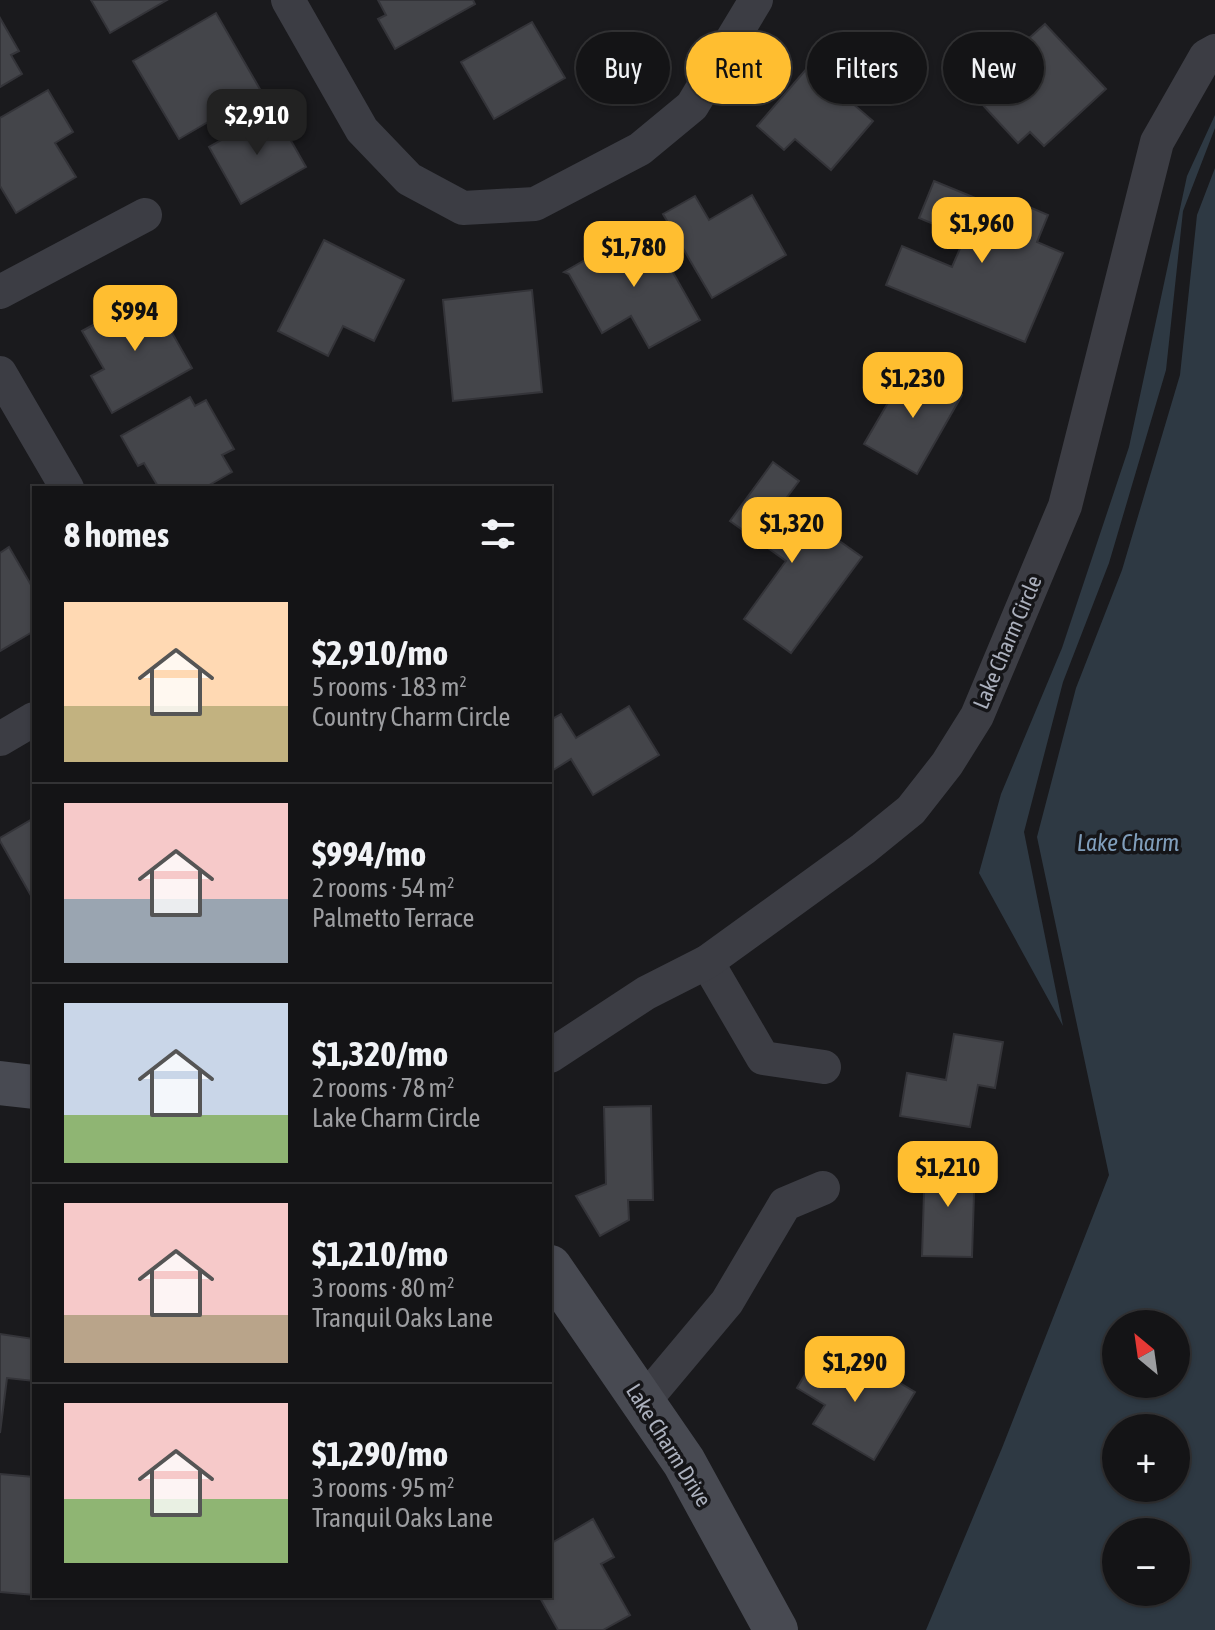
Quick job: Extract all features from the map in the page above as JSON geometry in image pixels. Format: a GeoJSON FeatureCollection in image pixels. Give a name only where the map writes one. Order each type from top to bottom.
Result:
{"type":"FeatureCollection","features":[{"type":"Feature","properties":{"kind":"street"},"geometry":{"type":"LineString","coordinates":[[288,0],[362,130],[409,179],[463,208],[535,204],[640,149],[692,106],[756,0]]}},
{"type":"Feature","properties":{"kind":"street","name":"Lake Charm Circle"},"geometry":{"type":"LineString","coordinates":[[552,1055],[646,993],[707,962],[863,849],[911,810],[947,764],[977,716],[1065,506],[1157,142],[1206,56],[1215,51]]}},
{"type":"Feature","properties":{"kind":"street"},"geometry":{"type":"LineString","coordinates":[[0,292],[145,215]]}},
{"type":"Feature","properties":{"kind":"street"},"geometry":{"type":"LineString","coordinates":[[0,373],[66,486]]}},
{"type":"Feature","properties":{"kind":"street"},"geometry":{"type":"LineString","coordinates":[[0,739],[32,720]]}},
{"type":"Feature","properties":{"kind":"street"},"geometry":{"type":"LineString","coordinates":[[707,962],[763,1058],[824,1067]]}},
{"type":"Feature","properties":{"kind":"street"},"geometry":{"type":"LineString","coordinates":[[0,1083],[32,1087]]}},
{"type":"Feature","properties":{"kind":"street"},"geometry":{"type":"LineString","coordinates":[[644,1401],[727,1302],[785,1204],[823,1188]]}},
{"type":"Feature","properties":{"kind":"street","name":"Lake Charm Drive"},"geometry":{"type":"LineString","coordinates":[[552,1270],[684,1462],[776,1630]]}},
{"type":"Feature","properties":{"kind":"water"},"geometry":{"type":"Polygon","coordinates":[[[1215,115],[1215,128],[1183,211],[1166,370],[1109,563],[1063,682],[1024,832],[1063,1026],[979,873],[1001,794],[1062,648],[1129,447],[1187,176],[1215,115]]]}},
{"type":"Feature","properties":{"kind":"water","name":"Lake Charm"},"geometry":{"type":"Polygon","coordinates":[[[1215,168],[1215,1630],[926,1630],[1002,1448],[1109,1175],[1037,837],[1076,688],[1122,570],[1180,375],[1197,215],[1215,168]]]}},
{"type":"Feature","properties":{"kind":"building"},"geometry":{"type":"Polygon","coordinates":[[[91,0],[167,0],[110,33],[91,0]]]}},
{"type":"Feature","properties":{"kind":"building"},"geometry":{"type":"Polygon","coordinates":[[[378,0],[473,0],[475,4],[395,49],[378,19],[386,15],[378,0]]]}},
{"type":"Feature","properties":{"kind":"building"},"geometry":{"type":"Polygon","coordinates":[[[216,13],[261,91],[179,139],[133,61],[216,13]]]}},
{"type":"Feature","properties":{"kind":"building"},"geometry":{"type":"Polygon","coordinates":[[[0,18],[19,51],[11,55],[22,74],[0,87],[0,18]]]}},
{"type":"Feature","properties":{"kind":"building"},"geometry":{"type":"Polygon","coordinates":[[[532,22],[565,78],[494,119],[461,62],[532,22]]]}},
{"type":"Feature","properties":{"kind":"building"},"geometry":{"type":"Polygon","coordinates":[[[1045,24],[1106,89],[1044,146],[1030,132],[1018,143],[982,104],[1044,104],[1044,32],[1036,32],[1045,24]]]}},
{"type":"Feature","properties":{"kind":"building"},"geometry":{"type":"Polygon","coordinates":[[[807,68],[807,104],[853,104],[873,121],[831,170],[795,139],[784,150],[757,126],[776,104],[791,104],[791,87],[807,68]]]}},
{"type":"Feature","properties":{"kind":"building"},"geometry":{"type":"Polygon","coordinates":[[[48,90],[73,132],[55,143],[76,177],[16,213],[0,186],[0,118],[48,90]]]}},
{"type":"Feature","properties":{"kind":"building"},"geometry":{"type":"Polygon","coordinates":[[[274,111],[306,167],[241,204],[209,147],[274,111]]]}},
{"type":"Feature","properties":{"kind":"building"},"geometry":{"type":"Polygon","coordinates":[[[934,181],[990,204],[982,221],[1009,231],[1020,203],[1048,215],[1037,242],[1063,253],[1025,342],[886,285],[902,246],[952,267],[965,237],[919,218],[934,181]]]}},
{"type":"Feature","properties":{"kind":"building"},"geometry":{"type":"Polygon","coordinates":[[[752,195],[786,255],[712,298],[663,214],[695,196],[709,220],[752,195]]]}},
{"type":"Feature","properties":{"kind":"building"},"geometry":{"type":"Polygon","coordinates":[[[646,225],[700,320],[649,348],[631,316],[602,333],[569,274],[564,272],[646,225]]]}},
{"type":"Feature","properties":{"kind":"building"},"geometry":{"type":"Polygon","coordinates":[[[324,240],[404,280],[374,341],[343,326],[328,356],[278,331],[324,240]]]}},
{"type":"Feature","properties":{"kind":"building"},"geometry":{"type":"Polygon","coordinates":[[[532,290],[542,392],[453,401],[443,300],[532,290]]]}},
{"type":"Feature","properties":{"kind":"building"},"geometry":{"type":"Polygon","coordinates":[[[150,294],[192,368],[112,413],[91,376],[104,369],[82,331],[150,294]]]}},
{"type":"Feature","properties":{"kind":"building"},"geometry":{"type":"Polygon","coordinates":[[[910,365],[962,395],[917,474],[864,444],[910,365]]]}},
{"type":"Feature","properties":{"kind":"building"},"geometry":{"type":"Polygon","coordinates":[[[190,397],[195,406],[206,400],[234,449],[222,455],[232,472],[208,486],[158,486],[144,463],[138,466],[121,436],[190,397]]]}},
{"type":"Feature","properties":{"kind":"building"},"geometry":{"type":"Polygon","coordinates":[[[773,462],[799,481],[764,528],[791,548],[803,533],[809,540],[818,526],[862,557],[791,653],[744,619],[786,561],[730,521],[773,462]]]}},
{"type":"Feature","properties":{"kind":"building"},"geometry":{"type":"Polygon","coordinates":[[[9,547],[32,587],[32,632],[0,651],[0,553],[9,547]]]}},
{"type":"Feature","properties":{"kind":"building"},"geometry":{"type":"Polygon","coordinates":[[[629,706],[659,755],[593,795],[571,759],[552,771],[552,719],[561,714],[576,738],[629,706]]]}},
{"type":"Feature","properties":{"kind":"building"},"geometry":{"type":"Polygon","coordinates":[[[32,819],[32,897],[0,841],[0,838],[32,819]]]}},
{"type":"Feature","properties":{"kind":"building"},"geometry":{"type":"Polygon","coordinates":[[[954,1034],[1003,1042],[995,1088],[978,1085],[970,1127],[900,1116],[907,1073],[946,1080],[954,1034]]]}},
{"type":"Feature","properties":{"kind":"building"},"geometry":{"type":"Polygon","coordinates":[[[651,1106],[653,1200],[628,1200],[629,1220],[600,1236],[576,1196],[606,1184],[604,1107],[651,1106]]]}},
{"type":"Feature","properties":{"kind":"building"},"geometry":{"type":"Polygon","coordinates":[[[925,1161],[975,1162],[972,1257],[922,1256],[925,1161]]]}},
{"type":"Feature","properties":{"kind":"building"},"geometry":{"type":"Polygon","coordinates":[[[0,1334],[32,1339],[32,1381],[7,1378],[0,1433],[0,1334]]]}},
{"type":"Feature","properties":{"kind":"building"},"geometry":{"type":"Polygon","coordinates":[[[819,1351],[866,1380],[873,1367],[915,1392],[874,1460],[813,1424],[825,1405],[797,1388],[819,1351]]]}},
{"type":"Feature","properties":{"kind":"building"},"geometry":{"type":"Polygon","coordinates":[[[0,1474],[32,1477],[32,1595],[0,1592],[0,1474]]]}},
{"type":"Feature","properties":{"kind":"building"},"geometry":{"type":"Polygon","coordinates":[[[593,1519],[614,1557],[601,1564],[630,1615],[603,1630],[558,1630],[540,1598],[552,1598],[552,1543],[593,1519]]]}}]}
